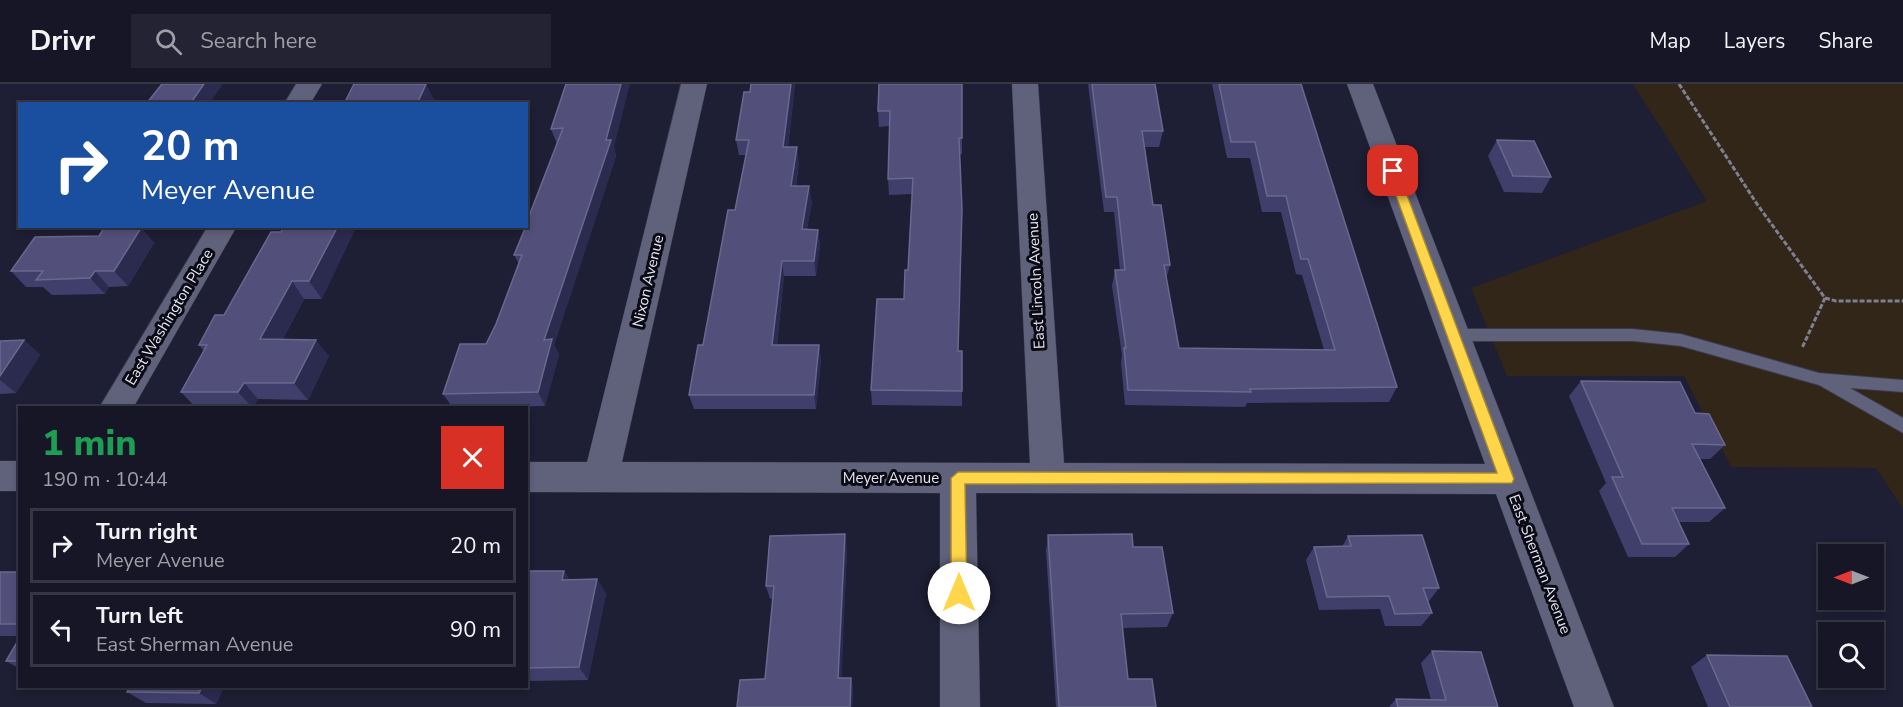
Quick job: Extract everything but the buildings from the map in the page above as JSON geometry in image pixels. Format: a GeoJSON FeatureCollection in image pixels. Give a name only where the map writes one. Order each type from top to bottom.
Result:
{"type":"FeatureCollection","features":[{"type":"Feature","properties":{"kind":"street"},"geometry":{"type":"LineString","coordinates":[[298,102],[309,84]]}},
{"type":"Feature","properties":{"kind":"street","name":"Nixon Avenue"},"geometry":{"type":"LineString","coordinates":[[601,477],[694,84]]}},
{"type":"Feature","properties":{"kind":"street","name":"East Lincoln Avenue"},"geometry":{"type":"LineString","coordinates":[[1025,84],[1048,478]]}},
{"type":"Feature","properties":{"kind":"street","name":"East Sherman Avenue"},"geometry":{"type":"LineString","coordinates":[[1360,84],[1594,707]]}},
{"type":"Feature","properties":{"kind":"street","name":"East Washington Place"},"geometry":{"type":"LineString","coordinates":[[117,406],[222,228]]}},
{"type":"Feature","properties":{"kind":"street"},"geometry":{"type":"LineString","coordinates":[[0,476],[18,476]]}},
{"type":"Feature","properties":{"kind":"street","name":"Meyer Avenue"},"geometry":{"type":"LineString","coordinates":[[528,477],[1507,479]]}},
{"type":"Feature","properties":{"kind":"street"},"geometry":{"type":"LineString","coordinates":[[958,478],[960,707]]}},
{"type":"Feature","properties":{"kind":"lane"},"geometry":{"type":"LineString","coordinates":[[1454,335],[1633,335],[1681,340],[1819,379],[1903,386]]}},
{"type":"Feature","properties":{"kind":"lane"},"geometry":{"type":"LineString","coordinates":[[1819,379],[1903,426]]}},
{"type":"Feature","properties":{"kind":"path"},"geometry":{"type":"LineString","coordinates":[[1679,84],[1757,204],[1825,298],[1836,301],[1903,301]]}},
{"type":"Feature","properties":{"kind":"path"},"geometry":{"type":"LineString","coordinates":[[1802,349],[1825,298]]}},
{"type":"Feature","properties":{"kind":"shaded area"},"geometry":{"type":"Polygon","coordinates":[[[1633,84],[1903,84],[1903,509],[1876,468],[1731,467],[1684,376],[1507,376],[1471,288],[1707,201],[1633,84]]]}},
{"type":"Feature","properties":{"kind":"route"},"geometry":{"type":"LineString","coordinates":[[959,593],[958,478],[1507,479],[1393,171]]}}]}
